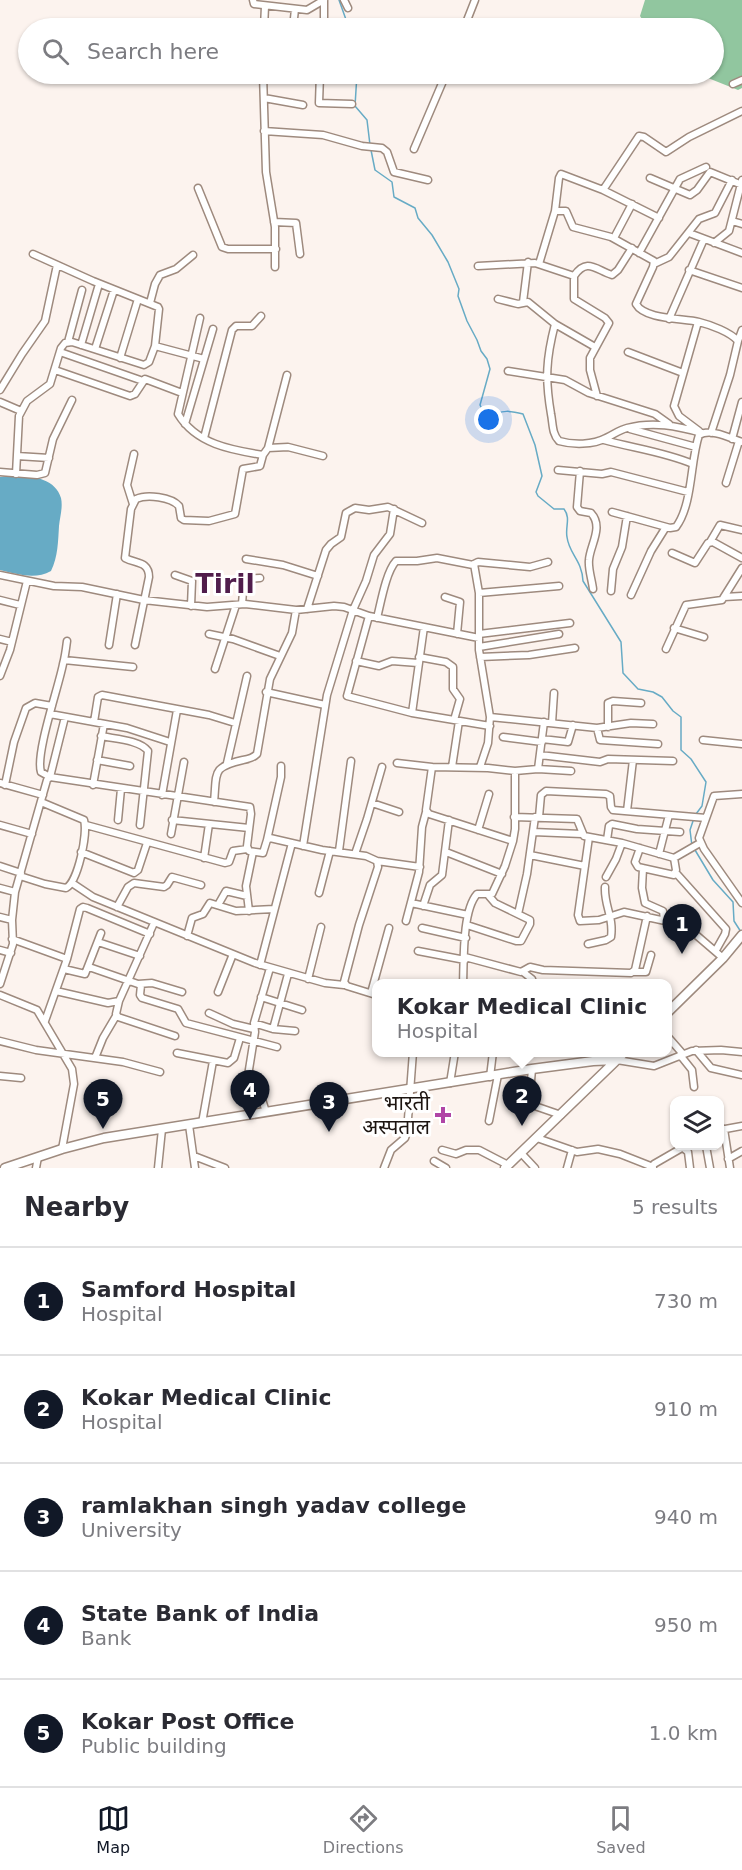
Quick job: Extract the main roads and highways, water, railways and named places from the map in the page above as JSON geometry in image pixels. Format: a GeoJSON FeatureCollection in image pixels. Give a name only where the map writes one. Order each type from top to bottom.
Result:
{"type":"FeatureCollection","features":[{"type":"Feature","properties":{"kind":"main road"},"geometry":{"type":"LineString","coordinates":[[672,1008],[740,938]]}},
{"type":"Feature","properties":{"kind":"main road"},"geometry":{"type":"LineString","coordinates":[[507,1167],[620,1057]]}},
{"type":"Feature","properties":{"kind":"main road"},"geometry":{"type":"LineString","coordinates":[[5,1168],[104,1138],[532,1069],[617,1060]]}},
{"type":"Feature","properties":{"kind":"water"},"geometry":{"type":"Polygon","coordinates":[[[26,476],[44,480],[57,490],[62,508],[58,543],[51,571],[32,576],[0,570],[0,477],[26,476]]]}},
{"type":"Feature","properties":{"kind":"waterway"},"geometry":{"type":"LineString","coordinates":[[339,0],[345,18]]}},
{"type":"Feature","properties":{"kind":"waterway"},"geometry":{"type":"LineString","coordinates":[[356,84],[355,106],[367,120],[370,145]]}},
{"type":"Feature","properties":{"kind":"waterway"},"geometry":{"type":"LineString","coordinates":[[371,150],[375,170],[392,182],[394,197],[415,208],[418,218],[432,235],[448,262],[459,289],[458,296],[467,321],[490,369],[480,405],[485,415],[490,417],[506,411],[523,414],[535,445],[542,476],[536,492],[554,509],[564,509],[566,512],[568,543],[580,568],[583,581],[621,642],[623,673],[638,689],[653,692],[662,697],[681,717],[681,750],[691,759],[706,782],[702,806],[696,814]]}},
{"type":"Feature","properties":{"kind":"waterway"},"geometry":{"type":"LineString","coordinates":[[692,846],[690,830],[694,818]]}},
{"type":"Feature","properties":{"kind":"waterway"},"geometry":{"type":"LineString","coordinates":[[695,850],[713,880],[733,902],[734,921],[741,932]]}},
{"type":"Feature","properties":{"kind":"place","name":"Samford Hospital"},"geometry":{"type":"Point","coordinates":[682,954]}},
{"type":"Feature","properties":{"kind":"place","name":"भारती अस्पताल"},"geometry":{"type":"Point","coordinates":[443,1115]}},
{"type":"Feature","properties":{"kind":"place","name":"State Bank of India"},"geometry":{"type":"Point","coordinates":[250,1120]}},
{"type":"Feature","properties":{"kind":"place","name":"Kokar Medical Clinic"},"geometry":{"type":"Point","coordinates":[522,1126]}},
{"type":"Feature","properties":{"kind":"place","name":"Kokar Post Office"},"geometry":{"type":"Point","coordinates":[103,1129]}},
{"type":"Feature","properties":{"kind":"place","name":"ramlakhan singh yadav college"},"geometry":{"type":"Point","coordinates":[329,1132]}},
{"type":"Feature","properties":{"kind":"district","name":"Tiril"},"geometry":{"type":"Point","coordinates":[225,584]}}]}
